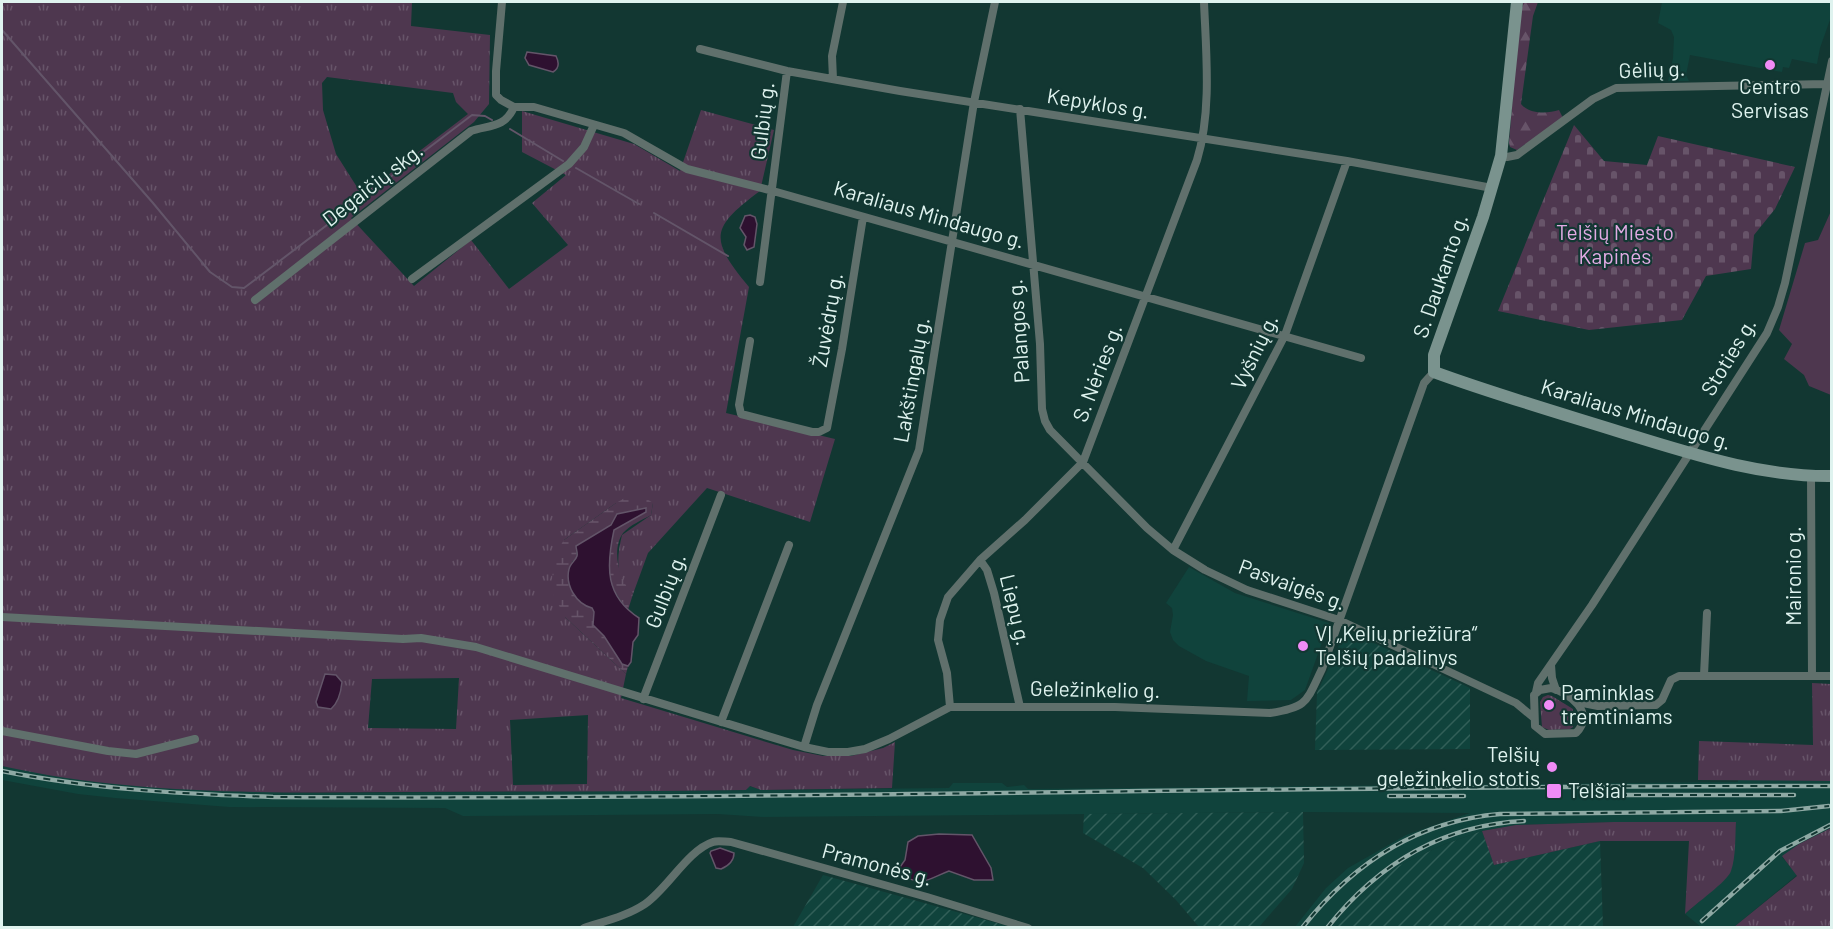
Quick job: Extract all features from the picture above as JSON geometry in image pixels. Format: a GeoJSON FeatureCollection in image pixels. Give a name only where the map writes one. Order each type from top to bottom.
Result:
{"type":"FeatureCollection","features":[{"type":"Feature","properties":{"kind":"main road","name":"S. Daukanto g."},"geometry":{"type":"LineString","coordinates":[[1434,372],[1434,356],[1501,156],[1517,2]]}},
{"type":"Feature","properties":{"kind":"main road","name":"Karaliaus Mindaugo g."},"geometry":{"type":"LineString","coordinates":[[1434,372],[1691,453],[1749,467],[1811,476],[1832,476]]}},
{"type":"Feature","properties":{"kind":"street","name":"Karaliaus Mindaugo g."},"geometry":{"type":"LineString","coordinates":[[502,2],[496,95],[514,107],[534,107],[624,133],[687,169],[773,191],[1360,358]]}},
{"type":"Feature","properties":{"kind":"street"},"geometry":{"type":"LineString","coordinates":[[832,79],[832,56],[843,2]]}},
{"type":"Feature","properties":{"kind":"street","name":"Lakštingalų g."},"geometry":{"type":"LineString","coordinates":[[804,747],[817,705],[919,450],[974,102],[995,2]]}},
{"type":"Feature","properties":{"kind":"street","name":"S. Nėries g."},"geometry":{"type":"LineString","coordinates":[[950,707],[947,673],[938,640],[940,620],[948,597],[980,560],[1025,520],[1083,462],[1197,160],[1202,139],[1206,85],[1204,2]]}},
{"type":"Feature","properties":{"kind":"street","name":"Kepyklos g."},"geometry":{"type":"LineString","coordinates":[[700,49],[787,71],[832,79],[1347,161],[1492,188]]}},
{"type":"Feature","properties":{"kind":"street","name":"Stoties g."},"geometry":{"type":"LineString","coordinates":[[1535,694],[1538,683],[1691,453],[1767,333],[1785,283],[1832,62]]}},
{"type":"Feature","properties":{"kind":"street","name":"Gulbių g."},"geometry":{"type":"LineString","coordinates":[[760,282],[787,71]]}},
{"type":"Feature","properties":{"kind":"street","name":"Gėlių g."},"geometry":{"type":"LineString","coordinates":[[1501,156],[1517,155],[1593,99],[1616,88],[1826,84]]}},
{"type":"Feature","properties":{"kind":"street","name":"Degaičių skg."},"geometry":{"type":"LineString","coordinates":[[255,300],[471,131],[499,125],[506,120],[514,107]]}},
{"type":"Feature","properties":{"kind":"street","name":"Palangos g."},"geometry":{"type":"LineString","coordinates":[[1020,110],[1040,344],[1043,415],[1050,430],[1083,462]]}},
{"type":"Feature","properties":{"kind":"street"},"geometry":{"type":"LineString","coordinates":[[412,279],[569,164],[584,147],[594,125]]}},
{"type":"Feature","properties":{"kind":"street","name":"Vyšnių g."},"geometry":{"type":"LineString","coordinates":[[1173,550],[1285,336],[1347,161]]}},
{"type":"Feature","properties":{"kind":"street","name":"Žuvėdrų g."},"geometry":{"type":"LineString","coordinates":[[750,341],[739,405],[741,414],[812,432],[819,432],[827,428],[863,218]]}},
{"type":"Feature","properties":{"kind":"street","name":"S. Daukanto g."},"geometry":{"type":"LineString","coordinates":[[1340,620],[1424,382],[1434,372]]}},
{"type":"Feature","properties":{"kind":"street","name":"Pasvaigės g."},"geometry":{"type":"LineString","coordinates":[[1083,462],[1134,516],[1173,550],[1227,581],[1340,620],[1516,703],[1533,717]]}},
{"type":"Feature","properties":{"kind":"street","name":"Maironio g."},"geometry":{"type":"LineString","coordinates":[[1811,476],[1812,676]]}},
{"type":"Feature","properties":{"kind":"street","name":"Gulbių g."},"geometry":{"type":"LineString","coordinates":[[643,699],[720,495]]}},
{"type":"Feature","properties":{"kind":"street"},"geometry":{"type":"LineString","coordinates":[[721,722],[789,545]]}},
{"type":"Feature","properties":{"kind":"street","name":"Liepų g."},"geometry":{"type":"LineString","coordinates":[[980,560],[987,570],[994,593],[1020,707]]}},
{"type":"Feature","properties":{"kind":"street"},"geometry":{"type":"LineString","coordinates":[[1704,675],[1707,613]]}},
{"type":"Feature","properties":{"kind":"street","name":"Geležinkelio g."},"geometry":{"type":"LineString","coordinates":[[2,617],[421,638],[476,647],[643,699],[804,747],[828,752],[865,749],[950,707],[1115,707],[1270,713],[1294,709],[1302,704],[1313,688],[1340,620]]}},
{"type":"Feature","properties":{"kind":"street"},"geometry":{"type":"LineString","coordinates":[[1551,665],[1556,690]]}},
{"type":"Feature","properties":{"kind":"street"},"geometry":{"type":"LineString","coordinates":[[1516,703],[1543,689],[1556,690],[1578,702],[1598,706],[1656,705],[1662,700],[1671,680],[1679,676],[1832,676]]}},
{"type":"Feature","properties":{"kind":"street"},"geometry":{"type":"LineString","coordinates":[[1535,694],[1533,717],[1535,726],[1545,734],[1576,733],[1585,716],[1598,706]]}},
{"type":"Feature","properties":{"kind":"street"},"geometry":{"type":"LineString","coordinates":[[1578,702],[1581,707],[1582,722]]}},
{"type":"Feature","properties":{"kind":"street"},"geometry":{"type":"LineString","coordinates":[[2,731],[136,754],[195,739]]}},
{"type":"Feature","properties":{"kind":"street","name":"Pramonės g."},"geometry":{"type":"LineString","coordinates":[[584,927],[621,915],[645,903],[679,872],[693,855],[715,841],[731,842],[1028,927]]}},
{"type":"Feature","properties":{"kind":"shaded area"},"geometry":{"type":"Polygon","coordinates":[[[1662,2],[1831,2],[1831,17],[1817,64],[1792,59],[1789,68],[1783,67],[1782,72],[1690,55],[1686,75],[1689,81],[1668,81],[1673,58],[1674,37],[1671,30],[1658,23],[1662,2]]]}},
{"type":"Feature","properties":{"kind":"shaded area"},"geometry":{"type":"Polygon","coordinates":[[[527,52],[556,56],[557,69],[553,72],[529,65],[525,58],[527,52]]]}},
{"type":"Feature","properties":{"kind":"shaded area"},"geometry":{"type":"Polygon","coordinates":[[[745,216],[755,217],[757,224],[754,247],[747,250],[744,245],[746,237],[740,228],[745,216]]]}},
{"type":"Feature","properties":{"kind":"shaded area"},"geometry":{"type":"Polygon","coordinates":[[[646,508],[646,512],[614,530],[610,556],[609,568],[614,590],[628,609],[639,618],[638,635],[633,642],[631,662],[628,666],[622,664],[604,636],[593,625],[592,608],[586,606],[573,593],[568,575],[577,556],[576,546],[611,525],[617,514],[646,508]]]}},
{"type":"Feature","properties":{"kind":"shaded area"},"geometry":{"type":"Polygon","coordinates":[[[1189,567],[1235,593],[1329,623],[1305,690],[1291,700],[1247,701],[1249,676],[1206,661],[1179,646],[1173,640],[1170,632],[1172,608],[1166,603],[1189,567]]]}},
{"type":"Feature","properties":{"kind":"shaded area"},"geometry":{"type":"Polygon","coordinates":[[[1346,630],[1470,688],[1470,749],[1315,750],[1317,693],[1346,630]]]}},
{"type":"Feature","properties":{"kind":"shaded area"},"geometry":{"type":"Polygon","coordinates":[[[325,674],[336,675],[342,682],[339,697],[331,709],[318,707],[316,702],[325,674]]]}},
{"type":"Feature","properties":{"kind":"shaded area"},"geometry":{"type":"Polygon","coordinates":[[[2,766],[201,790],[314,793],[746,790],[749,786],[761,790],[949,788],[953,783],[1002,783],[1007,787],[1024,785],[1028,789],[1738,782],[1738,779],[1831,781],[1832,828],[1799,844],[1782,857],[1797,875],[1734,927],[1701,927],[1685,914],[1728,876],[1731,870],[1736,822],[1614,822],[1516,825],[1482,831],[1443,845],[1398,866],[1348,907],[1330,927],[1294,928],[1326,888],[1348,868],[1406,835],[1470,813],[1303,812],[763,817],[718,814],[463,816],[445,808],[229,807],[78,794],[2,780],[2,766]]]}},
{"type":"Feature","properties":{"kind":"shaded area"},"geometry":{"type":"Polygon","coordinates":[[[1303,812],[1304,863],[1292,889],[1259,927],[1199,927],[1176,900],[1143,868],[1083,833],[1084,814],[1303,812]]]}},
{"type":"Feature","properties":{"kind":"shaded area"},"geometry":{"type":"Polygon","coordinates":[[[1482,831],[1494,865],[1600,841],[1603,927],[1330,928],[1348,907],[1398,866],[1443,845],[1482,831]]]}},
{"type":"Feature","properties":{"kind":"shaded area"},"geometry":{"type":"Polygon","coordinates":[[[972,835],[991,868],[993,880],[974,880],[949,871],[925,881],[914,881],[901,874],[900,867],[905,860],[908,842],[918,836],[972,835]]]}},
{"type":"Feature","properties":{"kind":"shaded area"},"geometry":{"type":"Polygon","coordinates":[[[720,848],[734,853],[730,863],[721,869],[716,868],[710,853],[720,848]]]}},
{"type":"Feature","properties":{"kind":"shaded area"},"geometry":{"type":"Polygon","coordinates":[[[823,875],[1011,927],[793,927],[823,875]]]}},
{"type":"Feature","properties":{"kind":"green space"},"geometry":{"type":"Polygon","coordinates":[[[2,2],[412,2],[411,26],[490,35],[489,104],[474,122],[351,218],[414,286],[471,240],[509,289],[568,245],[532,203],[566,175],[522,152],[522,111],[634,144],[680,171],[701,110],[774,130],[760,191],[732,215],[724,225],[721,235],[727,257],[749,287],[726,413],[835,439],[810,522],[707,488],[648,553],[633,594],[623,581],[618,567],[622,535],[651,515],[653,503],[616,503],[564,540],[565,617],[626,674],[621,698],[793,750],[823,756],[851,756],[883,748],[895,742],[892,788],[761,790],[750,786],[746,790],[703,791],[250,792],[100,782],[2,766],[2,2]],[[327,77],[322,83],[323,110],[336,154],[362,195],[468,114],[456,102],[453,93],[327,77]],[[459,678],[372,679],[368,728],[456,729],[459,678]],[[588,715],[510,720],[513,785],[587,784],[588,715]]]}},
{"type":"Feature","properties":{"kind":"green space"},"geometry":{"type":"Polygon","coordinates":[[[1523,2],[1538,2],[1533,16],[1521,104],[1529,110],[1538,112],[1559,110],[1563,118],[1517,150],[1510,147],[1509,143],[1518,30],[1523,2]]]}},
{"type":"Feature","properties":{"kind":"green space","name":"Telšių Miesto Kapinės"},"geometry":{"type":"Polygon","coordinates":[[[1574,125],[1604,161],[1647,165],[1658,136],[1795,167],[1775,209],[1754,235],[1751,269],[1706,276],[1682,320],[1589,330],[1498,311],[1574,125]]]}},
{"type":"Feature","properties":{"kind":"green space"},"geometry":{"type":"Polygon","coordinates":[[[1831,211],[1832,395],[1809,386],[1804,375],[1784,359],[1792,344],[1779,330],[1805,243],[1818,240],[1831,211]]]}},
{"type":"Feature","properties":{"kind":"green space"},"geometry":{"type":"Polygon","coordinates":[[[630,495],[647,499],[653,503],[651,515],[626,530],[619,540],[618,565],[624,582],[633,594],[628,610],[620,600],[611,581],[609,563],[611,543],[614,530],[645,512],[617,514],[611,525],[576,546],[577,557],[572,562],[594,612],[593,625],[604,636],[622,664],[628,666],[626,674],[565,617],[554,596],[552,581],[554,556],[564,540],[630,495]]]}},
{"type":"Feature","properties":{"kind":"green space"},"geometry":{"type":"Polygon","coordinates":[[[1812,683],[1831,684],[1831,781],[1698,780],[1699,741],[1813,745],[1812,683]]]}},
{"type":"Feature","properties":{"kind":"green space"},"geometry":{"type":"Polygon","coordinates":[[[1548,695],[1573,709],[1573,727],[1549,730],[1542,727],[1540,702],[1548,695]]]}},
{"type":"Feature","properties":{"kind":"green space"},"geometry":{"type":"Polygon","coordinates":[[[1736,822],[1735,853],[1731,871],[1718,886],[1685,914],[1689,841],[1600,841],[1494,865],[1482,831],[1516,825],[1736,822]]]}},
{"type":"Feature","properties":{"kind":"green space"},"geometry":{"type":"Polygon","coordinates":[[[1831,828],[1831,927],[1734,927],[1797,876],[1782,856],[1799,844],[1831,828]]]}},
{"type":"Feature","properties":{"kind":"waterway"},"geometry":{"type":"LineString","coordinates":[[2,30],[210,272],[232,287],[244,288],[472,115],[485,116],[492,120]]}},
{"type":"Feature","properties":{"kind":"waterway"},"geometry":{"type":"LineString","coordinates":[[510,129],[563,161]]}},
{"type":"Feature","properties":{"kind":"waterway"},"geometry":{"type":"LineString","coordinates":[[576,168],[639,204]]}},
{"type":"Feature","properties":{"kind":"waterway"},"geometry":{"type":"LineString","coordinates":[[654,213],[728,256]]}},
{"type":"Feature","properties":{"kind":"railway"},"geometry":{"type":"LineString","coordinates":[[2,771],[137,790],[273,797],[1832,786]]}},
{"type":"Feature","properties":{"kind":"railway"},"geometry":{"type":"LineString","coordinates":[[1620,795],[1794,795]]}},
{"type":"Feature","properties":{"kind":"railway"},"geometry":{"type":"LineString","coordinates":[[1389,796],[1464,796]]}},
{"type":"Feature","properties":{"kind":"railway"},"geometry":{"type":"LineString","coordinates":[[1302,928],[1343,884],[1389,849],[1414,836],[1470,818],[1500,814],[1781,811],[1829,806]]}},
{"type":"Feature","properties":{"kind":"railway"},"geometry":{"type":"LineString","coordinates":[[1327,928],[1367,885],[1414,852],[1466,831],[1494,824],[1524,821]]}},
{"type":"Feature","properties":{"kind":"railway"},"geometry":{"type":"LineString","coordinates":[[1702,921],[1780,851],[1832,824]]}},
{"type":"Feature","properties":{"kind":"place","name":"Centro Servisas"},"geometry":{"type":"Point","coordinates":[1770,65]}},
{"type":"Feature","properties":{"kind":"place","name":"VĮ „Kelių priežiūra“ Telšių padalinys"},"geometry":{"type":"Point","coordinates":[1303,646]}},
{"type":"Feature","properties":{"kind":"place","name":"Paminklas tremtiniams"},"geometry":{"type":"Point","coordinates":[1549,705]}},
{"type":"Feature","properties":{"kind":"place","name":"Telšių geležinkelio stotis"},"geometry":{"type":"Point","coordinates":[1552,767]}},
{"type":"Feature","properties":{"kind":"place","name":"Telšiai"},"geometry":{"type":"Point","coordinates":[1554,791]}}]}
